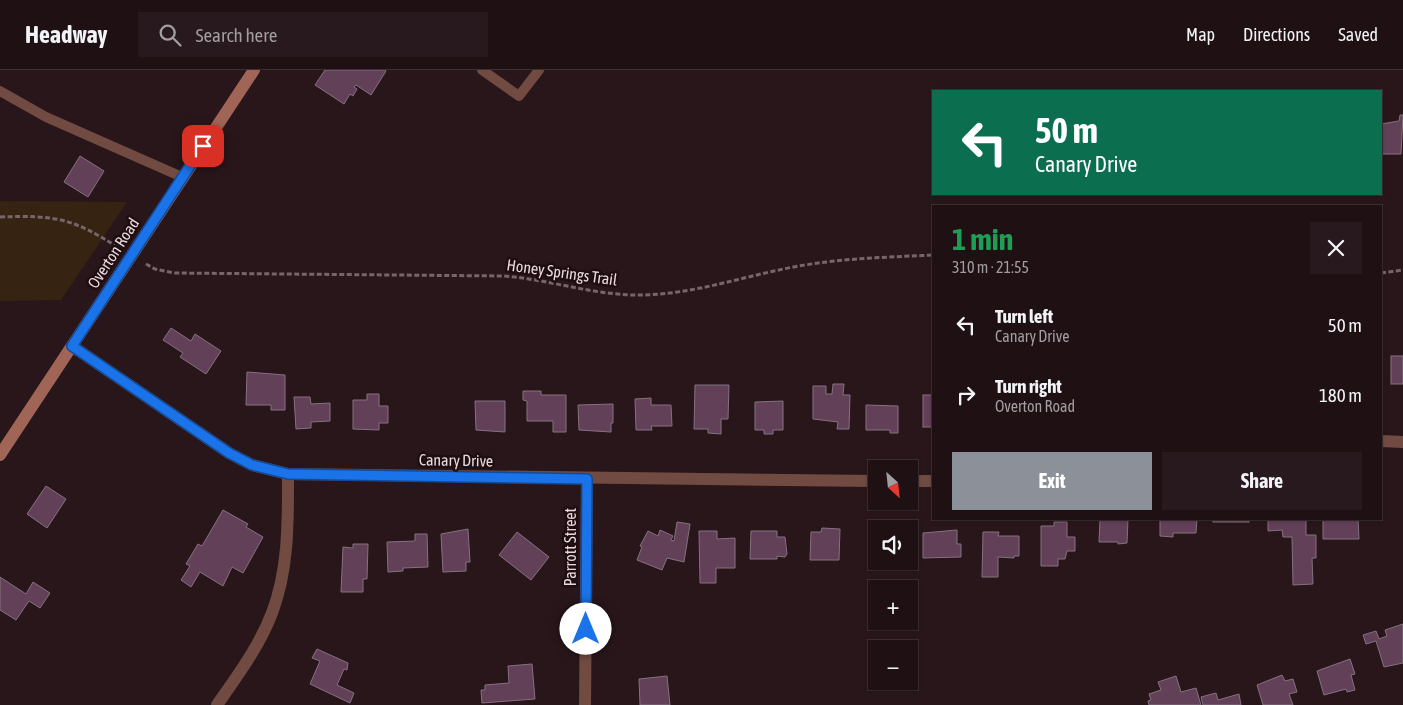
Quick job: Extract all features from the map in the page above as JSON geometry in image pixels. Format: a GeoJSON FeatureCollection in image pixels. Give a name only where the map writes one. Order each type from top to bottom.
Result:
{"type":"FeatureCollection","features":[{"type":"Feature","properties":{"kind":"street","name":"Overton Road"},"geometry":{"type":"LineString","coordinates":[[0,455],[254,70]]}},
{"type":"Feature","properties":{"kind":"street","name":"Canary Drive"},"geometry":{"type":"LineString","coordinates":[[72,346],[229,453],[252,465],[288,474],[868,481]]}},
{"type":"Feature","properties":{"kind":"street"},"geometry":{"type":"LineString","coordinates":[[1382,441],[1403,442]]}},
{"type":"Feature","properties":{"kind":"street"},"geometry":{"type":"LineString","coordinates":[[217,705],[251,656],[272,613],[282,573],[288,536],[288,474]]}},
{"type":"Feature","properties":{"kind":"street","name":"Parrott Street"},"geometry":{"type":"LineString","coordinates":[[585,705],[587,479]]}},
{"type":"Feature","properties":{"kind":"street"},"geometry":{"type":"LineString","coordinates":[[918,481],[932,481]]}},
{"type":"Feature","properties":{"kind":"lane"},"geometry":{"type":"LineString","coordinates":[[482,70],[519,96],[538,70]]}},
{"type":"Feature","properties":{"kind":"lane"},"geometry":{"type":"LineString","coordinates":[[0,91],[46,117],[182,177]]}},
{"type":"Feature","properties":{"kind":"path"},"geometry":{"type":"LineString","coordinates":[[0,217],[38,216],[61,219],[82,225],[111,243]]}},
{"type":"Feature","properties":{"kind":"path","name":"Honey Springs Trail"},"geometry":{"type":"LineString","coordinates":[[154,269],[174,273],[503,276],[538,279],[590,291],[634,295],[679,292],[805,265],[875,257],[932,255]]}},
{"type":"Feature","properties":{"kind":"path"},"geometry":{"type":"LineString","coordinates":[[1382,273],[1403,270]]}},
{"type":"Feature","properties":{"kind":"shaded area"},"geometry":{"type":"Polygon","coordinates":[[[0,201],[127,202],[61,300],[0,301],[0,201]]]}},
{"type":"Feature","properties":{"kind":"building"},"geometry":{"type":"Polygon","coordinates":[[[325,70],[386,71],[371,95],[356,85],[354,87],[357,89],[353,96],[350,94],[344,104],[315,85],[325,70]]]}},
{"type":"Feature","properties":{"kind":"building"},"geometry":{"type":"Polygon","coordinates":[[[1400,115],[1403,115],[1401,154],[1382,154],[1382,124],[1399,121],[1400,115]]]}},
{"type":"Feature","properties":{"kind":"building"},"geometry":{"type":"Polygon","coordinates":[[[80,156],[104,171],[88,197],[64,182],[80,156]]]}},
{"type":"Feature","properties":{"kind":"building"},"geometry":{"type":"Polygon","coordinates":[[[171,328],[191,341],[195,334],[221,351],[206,374],[180,357],[183,353],[163,340],[171,328]]]}},
{"type":"Feature","properties":{"kind":"building"},"geometry":{"type":"Polygon","coordinates":[[[1391,356],[1403,356],[1403,384],[1391,384],[1391,356]]]}},
{"type":"Feature","properties":{"kind":"building"},"geometry":{"type":"Polygon","coordinates":[[[247,372],[285,375],[285,410],[271,410],[271,405],[246,405],[247,372]]]}},
{"type":"Feature","properties":{"kind":"building"},"geometry":{"type":"Polygon","coordinates":[[[833,384],[844,384],[843,395],[850,395],[849,429],[837,429],[838,422],[813,419],[813,386],[826,386],[826,394],[832,394],[833,384]]]}},
{"type":"Feature","properties":{"kind":"building"},"geometry":{"type":"Polygon","coordinates":[[[695,385],[729,385],[728,419],[721,419],[721,434],[708,433],[708,429],[694,429],[695,385]]]}},
{"type":"Feature","properties":{"kind":"building"},"geometry":{"type":"Polygon","coordinates":[[[523,391],[541,391],[541,395],[566,395],[566,432],[553,432],[553,421],[527,421],[527,401],[523,400],[523,391]]]}},
{"type":"Feature","properties":{"kind":"building"},"geometry":{"type":"Polygon","coordinates":[[[367,394],[379,394],[379,406],[388,406],[388,423],[379,423],[379,430],[353,429],[353,400],[367,400],[367,394]]]}},
{"type":"Feature","properties":{"kind":"building"},"geometry":{"type":"Polygon","coordinates":[[[923,395],[932,395],[932,427],[923,427],[923,395]]]}},
{"type":"Feature","properties":{"kind":"building"},"geometry":{"type":"Polygon","coordinates":[[[294,397],[310,397],[311,404],[330,403],[330,421],[311,422],[311,428],[296,429],[294,397]]]}},
{"type":"Feature","properties":{"kind":"building"},"geometry":{"type":"Polygon","coordinates":[[[651,398],[651,405],[671,405],[672,426],[651,426],[652,430],[636,430],[635,399],[651,398]]]}},
{"type":"Feature","properties":{"kind":"building"},"geometry":{"type":"Polygon","coordinates":[[[475,401],[505,401],[505,432],[476,430],[475,401]]]}},
{"type":"Feature","properties":{"kind":"building"},"geometry":{"type":"Polygon","coordinates":[[[783,401],[783,430],[773,430],[773,434],[764,434],[764,430],[755,430],[755,402],[783,401]]]}},
{"type":"Feature","properties":{"kind":"building"},"geometry":{"type":"Polygon","coordinates":[[[613,404],[611,432],[579,430],[578,405],[613,404]]]}},
{"type":"Feature","properties":{"kind":"building"},"geometry":{"type":"Polygon","coordinates":[[[866,405],[898,406],[898,433],[890,433],[890,430],[866,430],[866,405]]]}},
{"type":"Feature","properties":{"kind":"building"},"geometry":{"type":"Polygon","coordinates":[[[46,486],[66,499],[47,528],[27,514],[46,486]]]}},
{"type":"Feature","properties":{"kind":"building"},"geometry":{"type":"Polygon","coordinates":[[[223,510],[248,524],[246,527],[263,537],[243,573],[232,567],[223,586],[200,572],[191,587],[181,580],[190,566],[186,564],[198,544],[202,546],[223,510]]]}},
{"type":"Feature","properties":{"kind":"building"},"geometry":{"type":"Polygon","coordinates":[[[1100,520],[1128,520],[1127,543],[1099,542],[1100,520]]]}},
{"type":"Feature","properties":{"kind":"building"},"geometry":{"type":"Polygon","coordinates":[[[1160,520],[1197,520],[1196,533],[1173,533],[1173,537],[1160,536],[1160,520]]]}},
{"type":"Feature","properties":{"kind":"building"},"geometry":{"type":"Polygon","coordinates":[[[1213,520],[1249,520],[1249,522],[1213,522],[1213,520]]]}},
{"type":"Feature","properties":{"kind":"building"},"geometry":{"type":"Polygon","coordinates":[[[1268,520],[1306,520],[1306,535],[1316,535],[1316,558],[1312,558],[1313,584],[1293,585],[1292,537],[1283,537],[1282,530],[1268,531],[1268,520]]]}},
{"type":"Feature","properties":{"kind":"building"},"geometry":{"type":"Polygon","coordinates":[[[1323,520],[1358,520],[1359,539],[1323,539],[1323,520]]]}},
{"type":"Feature","properties":{"kind":"building"},"geometry":{"type":"Polygon","coordinates":[[[677,522],[690,524],[684,562],[667,558],[662,570],[637,560],[642,547],[640,546],[648,531],[658,536],[660,530],[673,536],[671,540],[674,541],[677,522]]]}},
{"type":"Feature","properties":{"kind":"building"},"geometry":{"type":"Polygon","coordinates":[[[1054,522],[1067,522],[1067,537],[1075,537],[1075,551],[1067,551],[1065,559],[1058,559],[1058,566],[1041,566],[1041,526],[1054,526],[1054,522]]]}},
{"type":"Feature","properties":{"kind":"building"},"geometry":{"type":"Polygon","coordinates":[[[822,528],[840,529],[839,560],[810,560],[811,532],[821,532],[822,528]]]}},
{"type":"Feature","properties":{"kind":"building"},"geometry":{"type":"Polygon","coordinates":[[[468,529],[470,562],[466,562],[466,571],[443,572],[441,534],[468,529]]]}},
{"type":"Feature","properties":{"kind":"building"},"geometry":{"type":"Polygon","coordinates":[[[957,530],[957,544],[961,544],[961,557],[923,558],[923,533],[957,530]]]}},
{"type":"Feature","properties":{"kind":"building"},"geometry":{"type":"Polygon","coordinates":[[[699,531],[717,531],[717,539],[735,538],[735,568],[716,568],[716,583],[700,583],[699,531]]]}},
{"type":"Feature","properties":{"kind":"building"},"geometry":{"type":"Polygon","coordinates":[[[751,531],[777,531],[777,537],[785,537],[787,554],[785,557],[777,556],[777,559],[750,559],[751,531]]]}},
{"type":"Feature","properties":{"kind":"building"},"geometry":{"type":"Polygon","coordinates":[[[517,532],[549,557],[531,580],[499,555],[517,532]]]}},
{"type":"Feature","properties":{"kind":"building"},"geometry":{"type":"Polygon","coordinates":[[[983,532],[999,532],[998,536],[1019,536],[1019,556],[1014,556],[1014,558],[998,557],[998,577],[982,577],[983,532]]]}},
{"type":"Feature","properties":{"kind":"building"},"geometry":{"type":"Polygon","coordinates":[[[415,534],[427,534],[428,567],[403,568],[403,571],[388,572],[387,542],[415,541],[415,534]]]}},
{"type":"Feature","properties":{"kind":"building"},"geometry":{"type":"Polygon","coordinates":[[[353,544],[368,544],[367,579],[363,579],[363,592],[341,592],[343,547],[353,548],[353,544]]]}},
{"type":"Feature","properties":{"kind":"building"},"geometry":{"type":"Polygon","coordinates":[[[0,577],[26,594],[33,582],[50,593],[40,608],[29,601],[16,620],[0,610],[0,577]]]}},
{"type":"Feature","properties":{"kind":"building"},"geometry":{"type":"Polygon","coordinates":[[[1403,624],[1403,663],[1384,667],[1376,641],[1366,644],[1363,635],[1376,631],[1379,639],[1387,636],[1385,630],[1403,624]]]}},
{"type":"Feature","properties":{"kind":"building"},"geometry":{"type":"Polygon","coordinates":[[[317,649],[348,663],[347,670],[344,669],[337,685],[354,693],[350,703],[310,684],[320,661],[312,658],[317,649]]]}},
{"type":"Feature","properties":{"kind":"building"},"geometry":{"type":"Polygon","coordinates":[[[1350,659],[1355,674],[1351,675],[1355,690],[1347,692],[1346,689],[1324,695],[1317,671],[1350,659]]]}},
{"type":"Feature","properties":{"kind":"building"},"geometry":{"type":"Polygon","coordinates":[[[532,664],[535,699],[482,703],[481,690],[485,690],[485,685],[509,683],[508,666],[532,664]]]}},
{"type":"Feature","properties":{"kind":"building"},"geometry":{"type":"Polygon","coordinates":[[[1282,675],[1285,681],[1293,679],[1297,692],[1289,694],[1293,705],[1263,705],[1257,685],[1282,675]]]}},
{"type":"Feature","properties":{"kind":"building"},"geometry":{"type":"Polygon","coordinates":[[[667,676],[670,705],[640,705],[639,679],[667,676]]]}},
{"type":"Feature","properties":{"kind":"building"},"geometry":{"type":"Polygon","coordinates":[[[1176,676],[1181,692],[1196,688],[1201,705],[1149,705],[1148,701],[1151,700],[1149,694],[1161,690],[1158,682],[1176,676]]]}},
{"type":"Feature","properties":{"kind":"building"},"geometry":{"type":"Polygon","coordinates":[[[1216,693],[1218,700],[1239,694],[1241,705],[1203,705],[1201,697],[1216,693]]]}},
{"type":"Feature","properties":{"kind":"route"},"geometry":{"type":"LineString","coordinates":[[203,146],[72,346],[229,453],[252,465],[288,474],[587,479],[586,629]]}}]}
